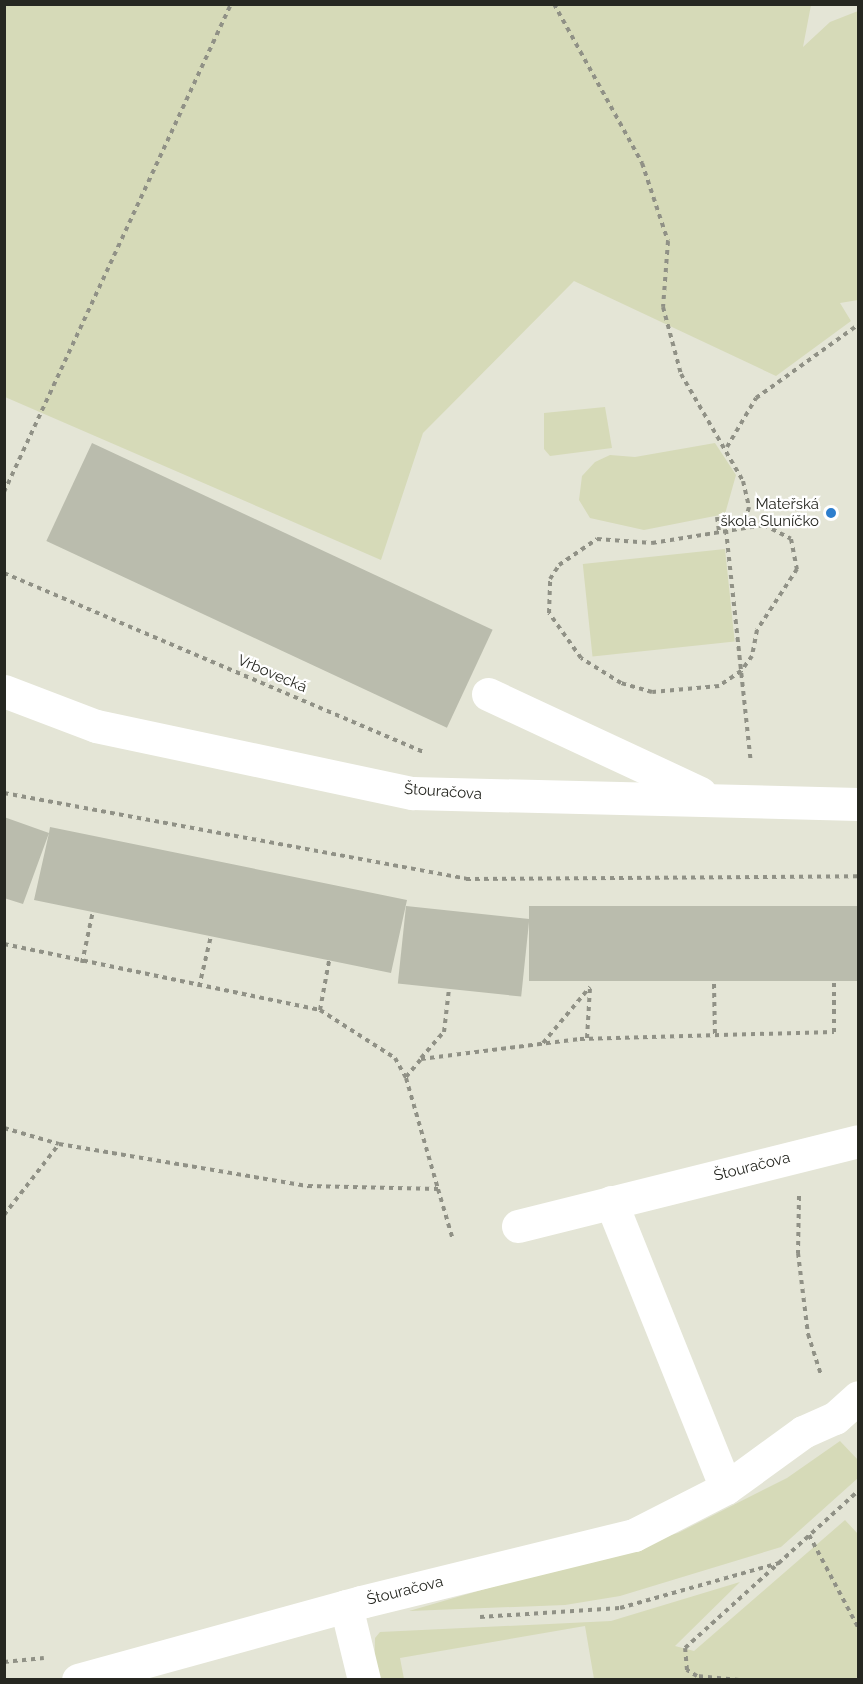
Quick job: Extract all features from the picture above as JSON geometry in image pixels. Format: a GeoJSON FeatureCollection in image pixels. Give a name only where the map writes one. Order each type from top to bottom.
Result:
{"type":"FeatureCollection","features":[{"type":"Feature","properties":{"kind":"street","name":"Štouračova"},"geometry":{"type":"LineString","coordinates":[[4,692],[96,726],[412,793],[755,799],[858,804]]}},
{"type":"Feature","properties":{"kind":"street"},"geometry":{"type":"LineString","coordinates":[[488,694],[710,798]]}},
{"type":"Feature","properties":{"kind":"street","name":"Štouračova"},"geometry":{"type":"LineString","coordinates":[[518,1226],[858,1141]]}},
{"type":"Feature","properties":{"kind":"street"},"geometry":{"type":"LineString","coordinates":[[611,1202],[726,1488]]}},
{"type":"Feature","properties":{"kind":"street","name":"Štouračova"},"geometry":{"type":"LineString","coordinates":[[64,1674],[634,1535],[726,1488],[803,1432],[847,1407]]}},
{"type":"Feature","properties":{"kind":"street"},"geometry":{"type":"LineString","coordinates":[[346,1606],[364,1680]]}},
{"type":"Feature","properties":{"kind":"path"},"geometry":{"type":"LineString","coordinates":[[4,492],[231,4]]}},
{"type":"Feature","properties":{"kind":"path"},"geometry":{"type":"LineString","coordinates":[[554,4],[642,163],[668,241],[663,307],[681,374],[727,447],[747,499],[743,528]]}},
{"type":"Feature","properties":{"kind":"path"},"geometry":{"type":"LineString","coordinates":[[727,447],[756,398],[858,325]]}},
{"type":"Feature","properties":{"kind":"path"},"geometry":{"type":"LineString","coordinates":[[717,517],[719,531]]}},
{"type":"Feature","properties":{"kind":"path"},"geometry":{"type":"LineString","coordinates":[[764,525],[782,531],[791,539],[797,569],[766,613],[752,656],[741,671],[718,686],[671,692],[641,689],[594,670],[549,613],[550,579],[559,565],[597,539],[652,543],[743,528],[764,525]]}},
{"type":"Feature","properties":{"kind":"path"},"geometry":{"type":"LineString","coordinates":[[726,530],[755,799]]}},
{"type":"Feature","properties":{"kind":"path","name":"Vrbovecká"},"geometry":{"type":"LineString","coordinates":[[4,573],[431,755]]}},
{"type":"Feature","properties":{"kind":"path"},"geometry":{"type":"LineString","coordinates":[[4,793],[466,879],[858,876]]}},
{"type":"Feature","properties":{"kind":"path"},"geometry":{"type":"LineString","coordinates":[[82,963],[93,911]]}},
{"type":"Feature","properties":{"kind":"path"},"geometry":{"type":"LineString","coordinates":[[199,987],[211,936]]}},
{"type":"Feature","properties":{"kind":"path"},"geometry":{"type":"LineString","coordinates":[[4,944],[82,963],[320,1010],[395,1058],[406,1078],[453,1240]]}},
{"type":"Feature","properties":{"kind":"path"},"geometry":{"type":"LineString","coordinates":[[320,1010],[329,961]]}},
{"type":"Feature","properties":{"kind":"path"},"geometry":{"type":"LineString","coordinates":[[421,1059],[587,1038],[834,1032],[834,982]]}},
{"type":"Feature","properties":{"kind":"path"},"geometry":{"type":"LineString","coordinates":[[714,984],[715,1035]]}},
{"type":"Feature","properties":{"kind":"path"},"geometry":{"type":"LineString","coordinates":[[543,1043],[591,987],[587,1038]]}},
{"type":"Feature","properties":{"kind":"path"},"geometry":{"type":"LineString","coordinates":[[406,1078],[444,1032],[449,989]]}},
{"type":"Feature","properties":{"kind":"path"},"geometry":{"type":"LineString","coordinates":[[4,1128],[59,1144],[308,1186],[438,1188]]}},
{"type":"Feature","properties":{"kind":"path"},"geometry":{"type":"LineString","coordinates":[[4,1215],[59,1144]]}},
{"type":"Feature","properties":{"kind":"path"},"geometry":{"type":"LineString","coordinates":[[800,1156],[798,1253],[808,1334],[847,1407]]}},
{"type":"Feature","properties":{"kind":"path"},"geometry":{"type":"LineString","coordinates":[[739,1680],[697,1676],[687,1670],[685,1648],[858,1491]]}},
{"type":"Feature","properties":{"kind":"path"},"geometry":{"type":"LineString","coordinates":[[809,1535],[858,1627]]}},
{"type":"Feature","properties":{"kind":"path"},"geometry":{"type":"LineString","coordinates":[[558,1613],[620,1608],[779,1563]]}},
{"type":"Feature","properties":{"kind":"path"},"geometry":{"type":"LineString","coordinates":[[4,1662],[46,1658],[64,1674]]}},
{"type":"Feature","properties":{"kind":"green space"},"geometry":{"type":"Polygon","coordinates":[[[5,4],[811,5],[803,47],[830,22],[858,11],[858,300],[840,303],[851,321],[776,376],[574,281],[423,433],[381,560],[5,397],[5,4]]]}},
{"type":"Feature","properties":{"kind":"green space"},"geometry":{"type":"Polygon","coordinates":[[[605,407],[612,448],[550,456],[544,449],[544,413],[605,407]]]}},
{"type":"Feature","properties":{"kind":"green space"},"geometry":{"type":"Polygon","coordinates":[[[715,443],[736,475],[725,514],[644,530],[590,518],[579,500],[582,476],[595,462],[610,455],[635,457],[715,443]]]}},
{"type":"Feature","properties":{"kind":"green space"},"geometry":{"type":"Polygon","coordinates":[[[725,549],[735,641],[593,656],[583,564],[725,549]]]}},
{"type":"Feature","properties":{"kind":"green space"},"geometry":{"type":"Polygon","coordinates":[[[840,1441],[858,1460],[858,1478],[781,1547],[620,1596],[565,1605],[409,1611],[678,1533],[787,1478],[840,1441]]]}},
{"type":"Feature","properties":{"kind":"green space"},"geometry":{"type":"Polygon","coordinates":[[[845,1520],[858,1534],[858,1679],[594,1679],[585,1626],[400,1658],[404,1679],[374,1680],[375,1638],[380,1632],[611,1621],[740,1582],[675,1646],[694,1651],[845,1520]]]}},
{"type":"Feature","properties":{"kind":"building"},"geometry":{"type":"Polygon","coordinates":[[[92,443],[493,630],[447,728],[46,541],[92,443]]]}},
{"type":"Feature","properties":{"kind":"building"},"geometry":{"type":"Polygon","coordinates":[[[4,817],[49,833],[23,904],[4,898],[4,817]]]}},
{"type":"Feature","properties":{"kind":"building"},"geometry":{"type":"Polygon","coordinates":[[[50,827],[407,900],[391,973],[34,900],[50,827]]]}},
{"type":"Feature","properties":{"kind":"building"},"geometry":{"type":"Polygon","coordinates":[[[406,906],[529,919],[521,997],[398,984],[406,906]]]}},
{"type":"Feature","properties":{"kind":"building"},"geometry":{"type":"Polygon","coordinates":[[[529,906],[858,906],[858,981],[529,981],[529,906]]]}},
{"type":"Feature","properties":{"kind":"place","name":"Mateřská škola Sluníčko"},"geometry":{"type":"Point","coordinates":[831,513]}}]}
